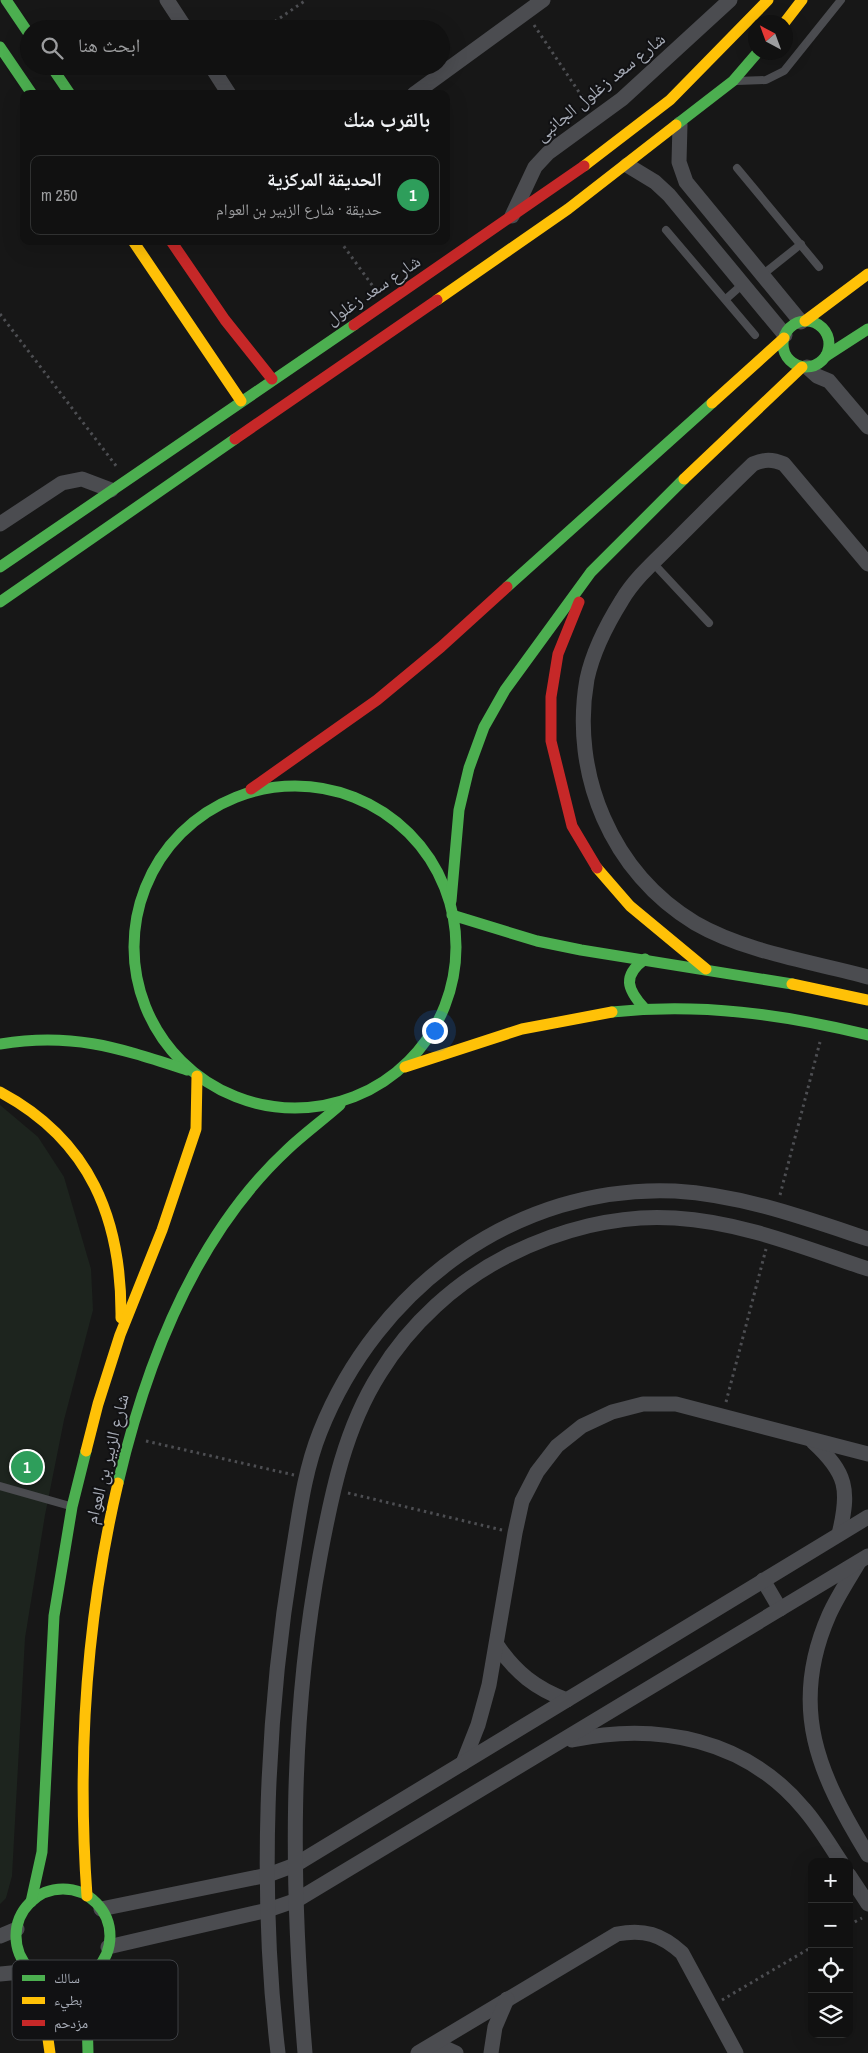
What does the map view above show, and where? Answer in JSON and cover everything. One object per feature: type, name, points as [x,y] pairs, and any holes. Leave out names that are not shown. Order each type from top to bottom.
[{"type":"street","points":[[6,0],[20,21]]},
{"type":"street","points":[[167,0],[180,20]]},
{"type":"street","points":[[450,68],[543,0]]},
{"type":"street","name":"شارع سعد زغلول الجانبى","points":[[512,217],[535,167],[548,153],[622,99],[730,0]]},
{"type":"street","name":"شارع سعد زغلول","points":[[0,567],[241,400],[386,304],[619,141],[670,100],[768,0]]},
{"type":"street","points":[[790,15],[802,0]]},
{"type":"street","points":[[0,47],[29,90]]},
{"type":"street","points":[[0,602],[568,209],[680,124],[733,80],[751,60]]},
{"type":"street","points":[[57,75],[67,90]]},
{"type":"street","points":[[217,75],[226,90]]},
{"type":"street","points":[[420,90],[440,75]]},
{"type":"street","points":[[680,124],[679,162],[686,182],[762,276],[803,322],[820,326],[826,332],[829,348],[825,357],[829,381]]},
{"type":"street","points":[[627,165],[655,182],[669,195],[785,336]]},
{"type":"street","points":[[669,195],[673,186],[681,181],[686,182]]},
{"type":"street","points":[[136,245],[206,334],[241,400]]},
{"type":"street","points":[[178,245],[225,320],[272,379]]},
{"type":"street","points":[[194,1074],[175,1056],[158,1034],[145,1008],[136,980],[134,961],[136,923],[146,886],[154,869],[171,845],[191,824],[215,808],[243,794],[377,700],[442,647],[785,336],[791,327],[803,322],[868,274]]},
{"type":"street","points":[[206,334],[225,320]]},
{"type":"street","points":[[0,1044],[43,1037],[72,1038],[99,1042],[194,1074],[235,1097],[269,1107],[295,1109],[347,1100],[370,1089],[400,1069],[425,1043],[443,1012],[453,977],[456,941],[452,910],[459,810],[469,768],[484,727],[505,690],[592,572],[662,501],[804,367],[817,364],[868,329]]},
{"type":"street","points":[[785,336],[783,345],[789,360],[829,381],[868,427]]},
{"type":"street","points":[[868,564],[792,471],[784,464],[774,460],[763,460],[753,464],[653,563],[623,598],[602,636],[588,678],[582,721],[586,765],[598,807],[614,842],[637,873],[664,901],[695,923],[730,940],[868,977]]},
{"type":"street","points":[[0,524],[62,483],[82,479],[111,490]]},
{"type":"street","points":[[592,572],[558,654],[551,697],[551,742],[572,826],[598,869],[630,906],[706,969]]},
{"type":"street","points":[[243,794],[274,787],[306,786],[337,791],[366,802],[393,819],[416,840],[434,865],[452,910],[537,941],[581,950],[821,988],[868,1000]]},
{"type":"street","points":[[644,959],[636,964],[630,972],[628,982],[630,992],[644,1008]]},
{"type":"street","points":[[400,1069],[510,1032],[567,1019],[644,1008],[715,1010],[824,1024],[868,1035]]},
{"type":"street","name":"شارع الزبير بن العوام","points":[[31,1902],[42,1852],[54,1616],[72,1507],[95,1412],[120,1335],[162,1230],[196,1129],[194,1074]]},
{"type":"street","points":[[0,1092],[50,1124],[74,1153],[94,1186],[109,1221],[118,1258],[122,1296],[120,1335]]},
{"type":"street","name":"شارع الزبير بن العوام","points":[[87,1896],[82,1841],[82,1784],[88,1669],[114,1494],[143,1387],[184,1289],[211,1243],[242,1199],[277,1159],[316,1123],[347,1100]]},
{"type":"street","points":[[278,2053],[268,1910],[268,1875],[271,1771],[286,1592],[306,1478],[318,1436],[336,1395],[357,1358],[390,1314],[428,1278],[471,1246],[518,1222],[568,1204],[620,1194],[664,1192],[725,1196],[776,1209],[868,1239]]},
{"type":"street","points":[[769,1236],[776,1209]]},
{"type":"street","points":[[304,2053],[299,1979],[294,1811],[299,1704],[312,1597],[333,1490],[345,1449],[361,1408],[380,1371],[412,1329],[447,1295],[487,1266],[530,1244],[577,1228],[635,1219],[674,1218],[722,1223],[769,1236],[868,1269]]},
{"type":"street","points":[[357,1358],[380,1371]]},
{"type":"street","points":[[463,1763],[478,1725],[489,1685],[522,1501],[536,1472],[557,1446],[582,1426],[612,1412],[644,1404],[676,1404],[868,1454]]},
{"type":"street","points":[[812,1440],[831,1458],[841,1475],[846,1494],[839,1534]]},
{"type":"street","points":[[101,1909],[268,1875],[295,1865],[868,1517]]},
{"type":"street","points":[[108,1947],[268,1910],[297,1900],[864,1558]]},
{"type":"street","points":[[864,1558],[829,1614],[818,1643],[812,1672],[810,1702],[812,1732],[819,1761],[830,1789],[868,1854]]},
{"type":"street","points":[[763,1580],[780,1609]]},
{"type":"street","points":[[497,1645],[513,1667],[534,1685],[567,1700]]},
{"type":"street","points":[[561,1742],[619,1732],[649,1732],[678,1736],[706,1743],[733,1754],[759,1769],[796,1800],[821,1831],[838,1858]]},
{"type":"street","points":[[853,1881],[868,1904]]},
{"type":"street","points":[[25,1960],[19,1952],[17,1929],[19,1919],[31,1902],[44,1893],[58,1889],[73,1890],[87,1896],[101,1909],[109,1927],[108,1947],[102,1960]]},
{"type":"street","points":[[0,1936],[17,1929]]},
{"type":"street","points":[[421,2051],[616,1934],[634,1931],[652,1933],[668,1941],[682,1953],[736,2053]]},
{"type":"street","points":[[491,2053],[495,2027],[507,1999]]},
{"type":"street","points":[[48,2040],[50,2053]]},
{"type":"street","points":[[88,2040],[88,2053]]},
{"type":"street","points":[[421,2051],[445,2048],[456,2053]]},
{"type":"lane","points":[[733,80],[766,80],[784,71],[841,0]]},
{"type":"lane","points":[[737,168],[819,267]]},
{"type":"lane","points":[[666,230],[755,335]]},
{"type":"lane","points":[[762,276],[801,244]]},
{"type":"lane","points":[[726,299],[744,284]]},
{"type":"lane","points":[[653,563],[709,623]]},
{"type":"lane","points":[[0,1486],[72,1507]]},
{"type":"path","points":[[277,20],[306,0]]},
{"type":"path","points":[[526,13],[596,118]]},
{"type":"path","points":[[343,245],[386,304]]},
{"type":"path","points":[[0,314],[126,479]]},
{"type":"path","points":[[776,1209],[824,1024]]},
{"type":"path","points":[[723,1415],[769,1236]]},
{"type":"path","points":[[128,1437],[306,1478]]},
{"type":"path","points":[[333,1490],[515,1533]]},
{"type":"path","points":[[853,1923],[868,1914]]},
{"type":"path","points":[[711,2007],[810,1948]]},
{"type":"shaded area","points":[[0,1105],[38,1137],[64,1177],[91,1269],[93,1310],[64,1420],[45,1515],[25,1638],[12,1876],[6,1898],[0,1904]]},
{"type":"traffic: fast","points":[[6,0],[20,21]]},
{"type":"traffic: fast","points":[[0,47],[29,90]]},
{"type":"traffic: fast","points":[[676,125],[733,81],[751,60]]},
{"type":"traffic: fast","points":[[57,75],[67,90]]},
{"type":"traffic: fast","points":[[806,321],[819,325],[825,331],[829,344],[825,357],[819,363],[806,367],[793,363],[787,357],[783,344],[787,331],[793,325],[806,321]]},
{"type":"traffic: fast","points":[[0,567],[354,325]]},
{"type":"traffic: fast","points":[[826,356],[868,329]]},
{"type":"traffic: fast","points":[[507,587],[712,403]]},
{"type":"traffic: fast","points":[[0,602],[235,439]]},
{"type":"traffic: fast","points":[[451,901],[459,810],[469,768],[484,727],[505,690],[591,572],[684,479]]},
{"type":"traffic: fast","points":[[295,786],[326,789],[357,798],[384,813],[409,833],[429,858],[444,885],[453,916],[456,947],[453,978],[444,1009],[429,1036],[409,1061],[384,1081],[357,1096],[326,1105],[295,1108],[264,1105],[233,1096],[206,1081],[181,1061],[161,1036],[146,1009],[137,978],[134,947],[137,916],[146,885],[161,858],[181,833],[206,813],[233,798],[264,789],[295,786]]},
{"type":"traffic: fast","points":[[452,915],[537,941],[581,950],[792,984]]},
{"type":"traffic: fast","points":[[644,1008],[631,989],[630,977],[633,971],[645,959]]},
{"type":"traffic: fast","points":[[612,1012],[677,1009],[741,1012],[805,1021],[868,1035]]},
{"type":"traffic: fast","points":[[0,1044],[50,1040],[95,1044],[187,1070]]},
{"type":"traffic: fast","points":[[118,1483],[143,1392],[179,1303],[201,1261],[226,1221],[255,1183],[288,1149],[340,1105]]},
{"type":"traffic: fast","points":[[31,1902],[42,1852],[54,1616],[72,1507],[86,1451]]},
{"type":"traffic: fast","points":[[23,1960],[17,1945],[16,1936],[20,1918],[24,1910],[37,1897],[54,1890],[72,1890],[89,1897],[102,1910],[109,1927],[110,1936]]},
{"type":"traffic: fast","points":[[103,1960],[109,1945],[110,1936]]},
{"type":"traffic: fast","points":[[88,2040],[88,2053]]},
{"type":"traffic: slow","points":[[584,166],[670,100],[768,0]]},
{"type":"traffic: slow","points":[[790,15],[802,0]]},
{"type":"traffic: slow","points":[[437,300],[568,209],[676,125]]},
{"type":"traffic: slow","points":[[136,245],[241,401]]},
{"type":"traffic: slow","points":[[805,321],[868,274]]},
{"type":"traffic: slow","points":[[712,403],[784,338]]},
{"type":"traffic: slow","points":[[684,479],[802,367]]},
{"type":"traffic: slow","points":[[597,868],[630,906],[706,969]]},
{"type":"traffic: slow","points":[[792,984],[868,1000]]},
{"type":"traffic: slow","points":[[405,1067],[522,1029],[612,1012]]},
{"type":"traffic: slow","points":[[86,1451],[98,1404],[120,1335],[162,1230],[196,1129],[197,1076]]},
{"type":"traffic: slow","points":[[0,1092],[31,1111],[57,1134],[78,1158],[95,1186],[107,1216],[115,1248],[120,1282],[121,1318]]},
{"type":"traffic: slow","points":[[87,1896],[83,1792],[87,1688],[98,1585],[118,1483]]},
{"type":"traffic: slow","points":[[48,2040],[50,2053]]},
{"type":"traffic: jam","points":[[354,325],[584,166]]},
{"type":"traffic: jam","points":[[174,245],[225,320],[272,379]]},
{"type":"traffic: jam","points":[[235,439],[437,300]]},
{"type":"traffic: jam","points":[[251,789],[377,700],[441,647],[507,587]]},
{"type":"traffic: jam","points":[[579,602],[558,654],[551,697],[551,741],[572,826],[597,868]]},
{"type":"place","name":"الحديقة المركزية","points":[[27,1467]]}]
